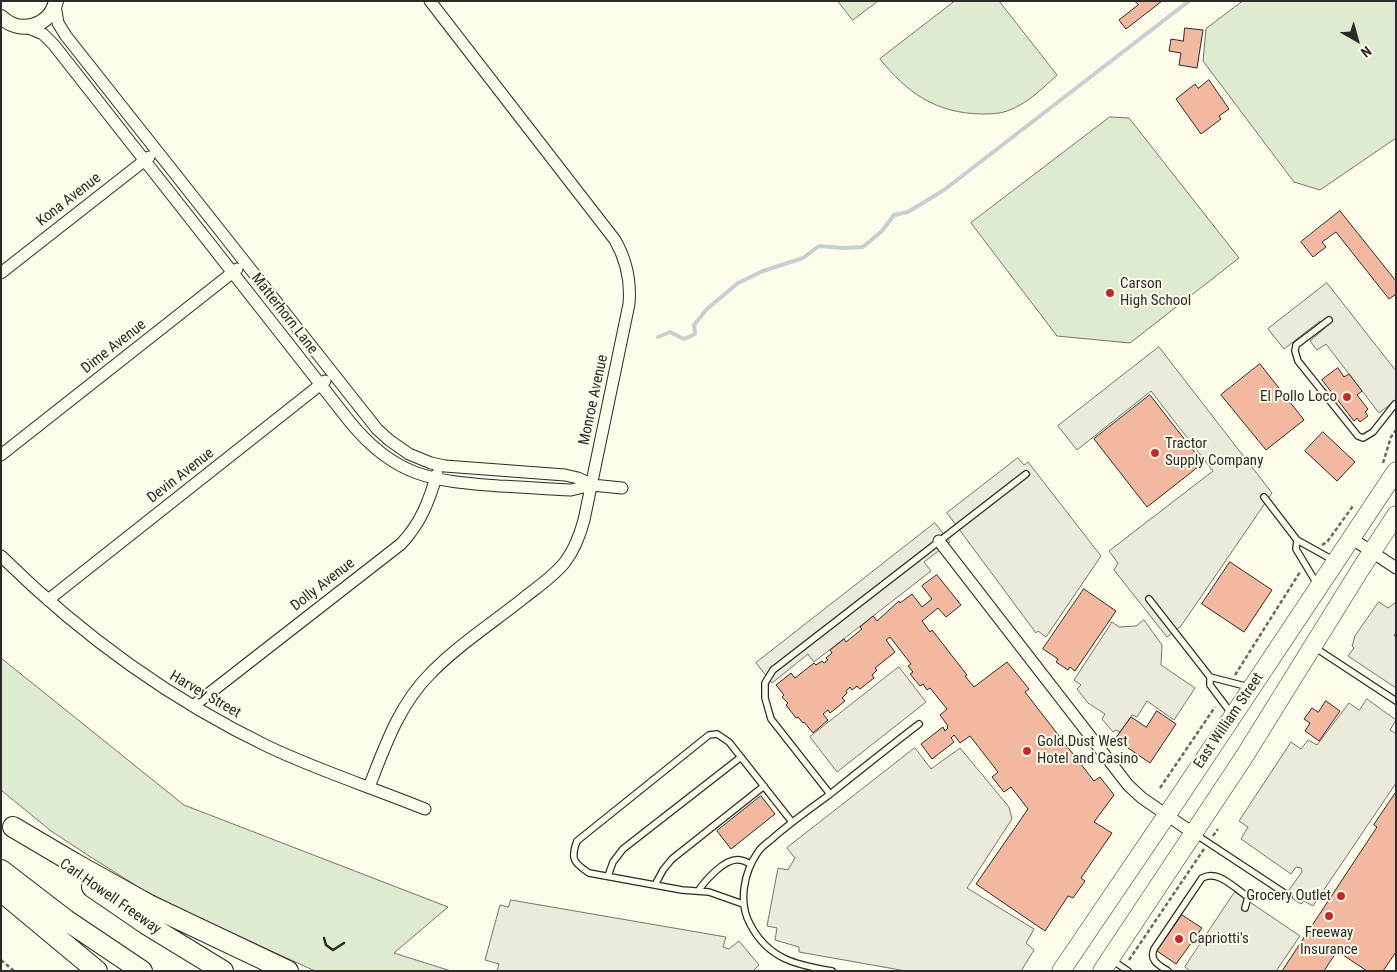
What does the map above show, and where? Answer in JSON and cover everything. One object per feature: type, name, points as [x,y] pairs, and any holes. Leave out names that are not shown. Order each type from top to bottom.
[{"type":"highway","name":"Carl Howell Freeway","points":[[7,822],[106,897],[223,971]]},
{"type":"highway","points":[[7,822],[90,873],[149,905],[288,971]]},
{"type":"highway","points":[[1,870],[66,920],[142,971]]},
{"type":"highway","points":[[1,891],[97,971]]},
{"type":"main road","name":"East William Street","points":[[1060,971],[1167,815],[1336,561],[1351,538],[1389,469]]},
{"type":"main road","name":"East William Street","points":[[1116,967],[1193,833],[1244,757],[1396,515]]},
{"type":"street","name":"Monroe Avenue","points":[[368,786],[395,723],[420,685],[440,664],[550,577],[566,561],[577,542],[592,485],[629,304],[630,281],[624,258],[609,232],[430,1]]},
{"type":"street","name":"Matterhorn Lane","points":[[55,3],[58,23],[66,36],[333,376],[366,417],[389,440],[409,454],[439,465],[565,475],[578,478],[592,485],[622,488]]},
{"type":"street","points":[[1,30],[41,22],[47,18],[55,3]]},
{"type":"street","points":[[1,16],[11,24],[22,27]]},
{"type":"street","name":"Matterhorn Lane","points":[[22,27],[38,31],[49,39],[360,435],[371,446],[402,467],[435,479],[458,483],[564,490],[578,490],[592,485]]},
{"type":"street","name":"Kona Avenue","points":[[1,273],[156,151]]},
{"type":"street","name":"Dime Avenue","points":[[1,455],[244,264]]},
{"type":"street","name":"Devin Avenue","points":[[48,600],[333,376]]},
{"type":"street","name":"Dolly Avenue","points":[[193,706],[400,544],[423,516],[439,465]]},
{"type":"street","points":[[1351,538],[1396,568]]},
{"type":"street","points":[[939,541],[1128,785],[1142,798],[1193,833]]},
{"type":"street","name":"Harvey Street","points":[[1,556],[48,600],[110,652],[193,706],[269,747],[302,762],[425,809]]},
{"type":"lane","points":[[1329,320],[1296,345],[1295,351],[1298,362],[1358,436],[1363,438],[1373,432],[1395,404]]},
{"type":"lane","points":[[830,794],[772,719],[765,698],[765,683],[773,670],[1026,474]]},
{"type":"lane","points":[[1264,497],[1297,540],[1336,561]]},
{"type":"lane","points":[[1297,540],[1296,549],[1319,586]]},
{"type":"lane","points":[[1149,599],[1210,677],[1210,685],[1233,715]]},
{"type":"lane","points":[[1312,646],[1396,700]]},
{"type":"lane","points":[[1210,677],[1252,688]]},
{"type":"lane","points":[[832,971],[808,967],[776,955],[754,933],[747,920],[743,904],[744,887],[751,864],[759,851],[792,822],[919,724]]},
{"type":"lane","points":[[743,904],[708,892],[589,873],[580,867],[574,859],[573,851],[577,841],[709,735],[717,734],[724,736],[792,822]]},
{"type":"lane","points":[[608,876],[613,862],[624,849],[741,757]]},
{"type":"lane","points":[[655,885],[663,870],[672,859],[764,786]]},
{"type":"lane","points":[[1193,833],[1290,896]]},
{"type":"lane","points":[[698,891],[706,880],[730,861],[740,860],[751,864]]},
{"type":"lane","points":[[1168,971],[1152,959],[1151,956],[1202,878],[1217,876],[1244,894],[1248,897],[1244,908]]},
{"type":"path","points":[[1389,469],[1391,437],[1396,430]]},
{"type":"path","points":[[1315,549],[1327,542],[1354,504]]},
{"type":"path","points":[[1231,682],[1305,564]]},
{"type":"path","points":[[1160,788],[1220,699]]},
{"type":"path","points":[[1116,967],[1218,829]]},
{"type":"path","points":[[1,960],[14,971]]},
{"type":"green space","points":[[838,1],[878,1],[853,20]]},
{"type":"green space","points":[[955,1],[999,1],[1057,75],[1028,100],[1014,108],[997,113],[965,113],[950,110],[924,99],[912,91],[880,59]]},
{"type":"green space","points":[[1243,1],[1396,1],[1396,138],[1320,190],[1294,182],[1203,61],[1206,29]]},
{"type":"green space","points":[[1110,117],[1129,118],[1239,258],[1130,343],[1057,336],[971,223]]},
{"type":"green space","points":[[1,658],[184,805],[448,907],[394,953],[451,971],[315,971],[184,911],[140,888],[51,831],[1,790]]},
{"type":"shaded area","points":[[1327,283],[1396,371],[1396,400],[1379,413],[1326,344],[1317,350],[1310,341],[1325,328],[1320,321],[1284,349],[1268,329]]},
{"type":"shaded area","points":[[1159,347],[1272,493],[1181,626],[1167,637],[1114,570],[1118,563],[1109,551],[1213,471],[1151,391],[1077,450],[1058,426]]},
{"type":"shaded area","points":[[1018,458],[1024,465],[1028,462],[1101,556],[1046,637],[1038,631],[1036,633],[947,513]]},
{"type":"shaded area","points":[[935,523],[950,542],[924,562],[931,571],[814,662],[808,654],[772,683],[756,663]]},
{"type":"shaded area","points":[[1379,602],[1388,608],[1396,602],[1396,633],[1394,635],[1396,638],[1396,688],[1348,656],[1354,648],[1352,646],[1355,636]]},
{"type":"shaded area","points":[[1144,620],[1162,645],[1161,665],[1195,688],[1174,720],[1147,701],[1137,717],[1132,715],[1120,732],[1116,730],[1113,732],[1102,719],[1105,714],[1088,703],[1077,689],[1081,685],[1074,680],[1112,622],[1119,627],[1136,626]]},
{"type":"shaded area","points":[[899,667],[926,702],[837,772],[810,737]]},
{"type":"shaded area","points":[[1367,699],[1396,720],[1390,730],[1396,734],[1396,783],[1313,906],[1304,901],[1301,904],[1286,894],[1302,872],[1301,868],[1296,867],[1291,874],[1241,839],[1248,827],[1239,821],[1291,742],[1301,749],[1308,740],[1317,745],[1349,703],[1359,710]]},
{"type":"shaded area","points":[[915,748],[931,769],[960,748],[1009,807],[1012,819],[967,888],[1034,929],[1026,943],[1034,950],[1021,971],[906,971],[799,952],[799,947],[775,940],[777,928],[767,926],[778,868],[788,870],[795,858],[787,848]]},
{"type":"shaded area","points":[[1235,892],[1300,936],[1276,971],[1190,971],[1185,967]]},
{"type":"shaded area","points":[[511,900],[726,937],[723,947],[729,949],[739,941],[759,965],[753,971],[497,971],[499,964],[485,960],[500,905],[508,907]]},
{"type":"building","points":[[1135,1],[1162,1],[1126,29],[1119,20],[1138,5]]},
{"type":"building","points":[[1185,28],[1203,30],[1197,68],[1179,65],[1181,53],[1169,51],[1171,39],[1183,41]]},
{"type":"building","points":[[1209,80],[1229,109],[1219,116],[1221,119],[1201,134],[1176,99],[1195,84],[1198,88]]},
{"type":"building","points":[[1340,211],[1396,281],[1396,294],[1389,299],[1336,232],[1322,242],[1326,247],[1313,257],[1301,242]]},
{"type":"building","points":[[1260,364],[1304,420],[1266,450],[1221,395]]},
{"type":"building","points":[[1338,368],[1344,377],[1349,374],[1362,391],[1357,395],[1368,409],[1365,412],[1368,416],[1360,422],[1357,418],[1354,421],[1322,380]]},
{"type":"building","points":[[1150,395],[1203,463],[1147,507],[1094,439]]},
{"type":"building","points":[[1323,432],[1355,462],[1337,481],[1305,451]]},
{"type":"building","points":[[1230,562],[1272,590],[1244,632],[1202,604]]},
{"type":"building","name":"Gold Dust West Hotel and Casino","points":[[937,575],[961,605],[946,617],[938,608],[922,621],[930,632],[932,630],[967,675],[965,676],[974,687],[1007,662],[1029,689],[1025,692],[1094,781],[1100,777],[1114,795],[1094,822],[1112,833],[1081,878],[1085,881],[1073,898],[1068,896],[1045,931],[976,884],[1028,809],[1011,787],[1004,792],[992,777],[998,772],[970,736],[960,743],[954,735],[951,738],[954,742],[932,759],[921,744],[943,727],[945,731],[948,728],[940,715],[947,709],[930,688],[927,690],[923,684],[920,686],[910,674],[913,672],[908,666],[911,664],[890,637],[886,640],[895,652],[875,668],[877,670],[872,675],[874,678],[860,689],[857,686],[852,690],[850,687],[842,698],[845,701],[830,713],[828,710],[823,714],[828,720],[813,733],[804,722],[798,717],[796,718],[786,705],[788,703],[782,697],[784,695],[776,685],[791,673],[795,678],[814,663],[816,665],[822,661],[824,663],[828,660],[826,658],[832,653],[830,650],[844,639],[846,642],[862,629],[860,627],[873,616],[877,621],[899,601],[900,603],[912,594],[922,607],[932,599],[922,586]]},
{"type":"building","points":[[1084,589],[1116,611],[1075,671],[1070,667],[1068,670],[1056,662],[1058,659],[1043,649]]},
{"type":"building","points":[[1326,701],[1340,711],[1319,741],[1305,731],[1310,723],[1304,719],[1312,708],[1318,712]]},
{"type":"building","points":[[1157,711],[1176,724],[1150,763],[1115,739],[1131,717],[1146,727]]},
{"type":"building","points":[[1396,792],[1396,952],[1383,971],[1367,971],[1337,951],[1324,971],[1282,971],[1377,827],[1374,825]]},
{"type":"building","points":[[761,796],[775,814],[731,849],[717,831]]},
{"type":"building","name":"Capriotti's","points":[[1182,915],[1202,928],[1176,964],[1157,951]]},
{"type":"waterway","points":[[658,337],[670,332],[684,339],[695,334],[694,325],[707,309],[738,283],[763,271],[803,258],[819,246],[863,247],[882,231],[894,215],[908,212],[944,190],[1189,1]]},
{"type":"wall","points":[[324,938],[326,945],[333,950],[344,943]]},
{"type":"place","name":"Carson High School","points":[[1110,293]]},
{"type":"place","name":"El Pollo Loco","points":[[1347,397]]},
{"type":"place","name":"Tractor Supply Company","points":[[1155,453]]},
{"type":"place","name":"Gold Dust West Hotel and Casino","points":[[1027,751]]},
{"type":"place","name":"Grocery Outlet","points":[[1341,896]]},
{"type":"place","name":"Freeway Insurance","points":[[1329,916]]},
{"type":"place","name":"Capriotti's","points":[[1179,939]]}]
